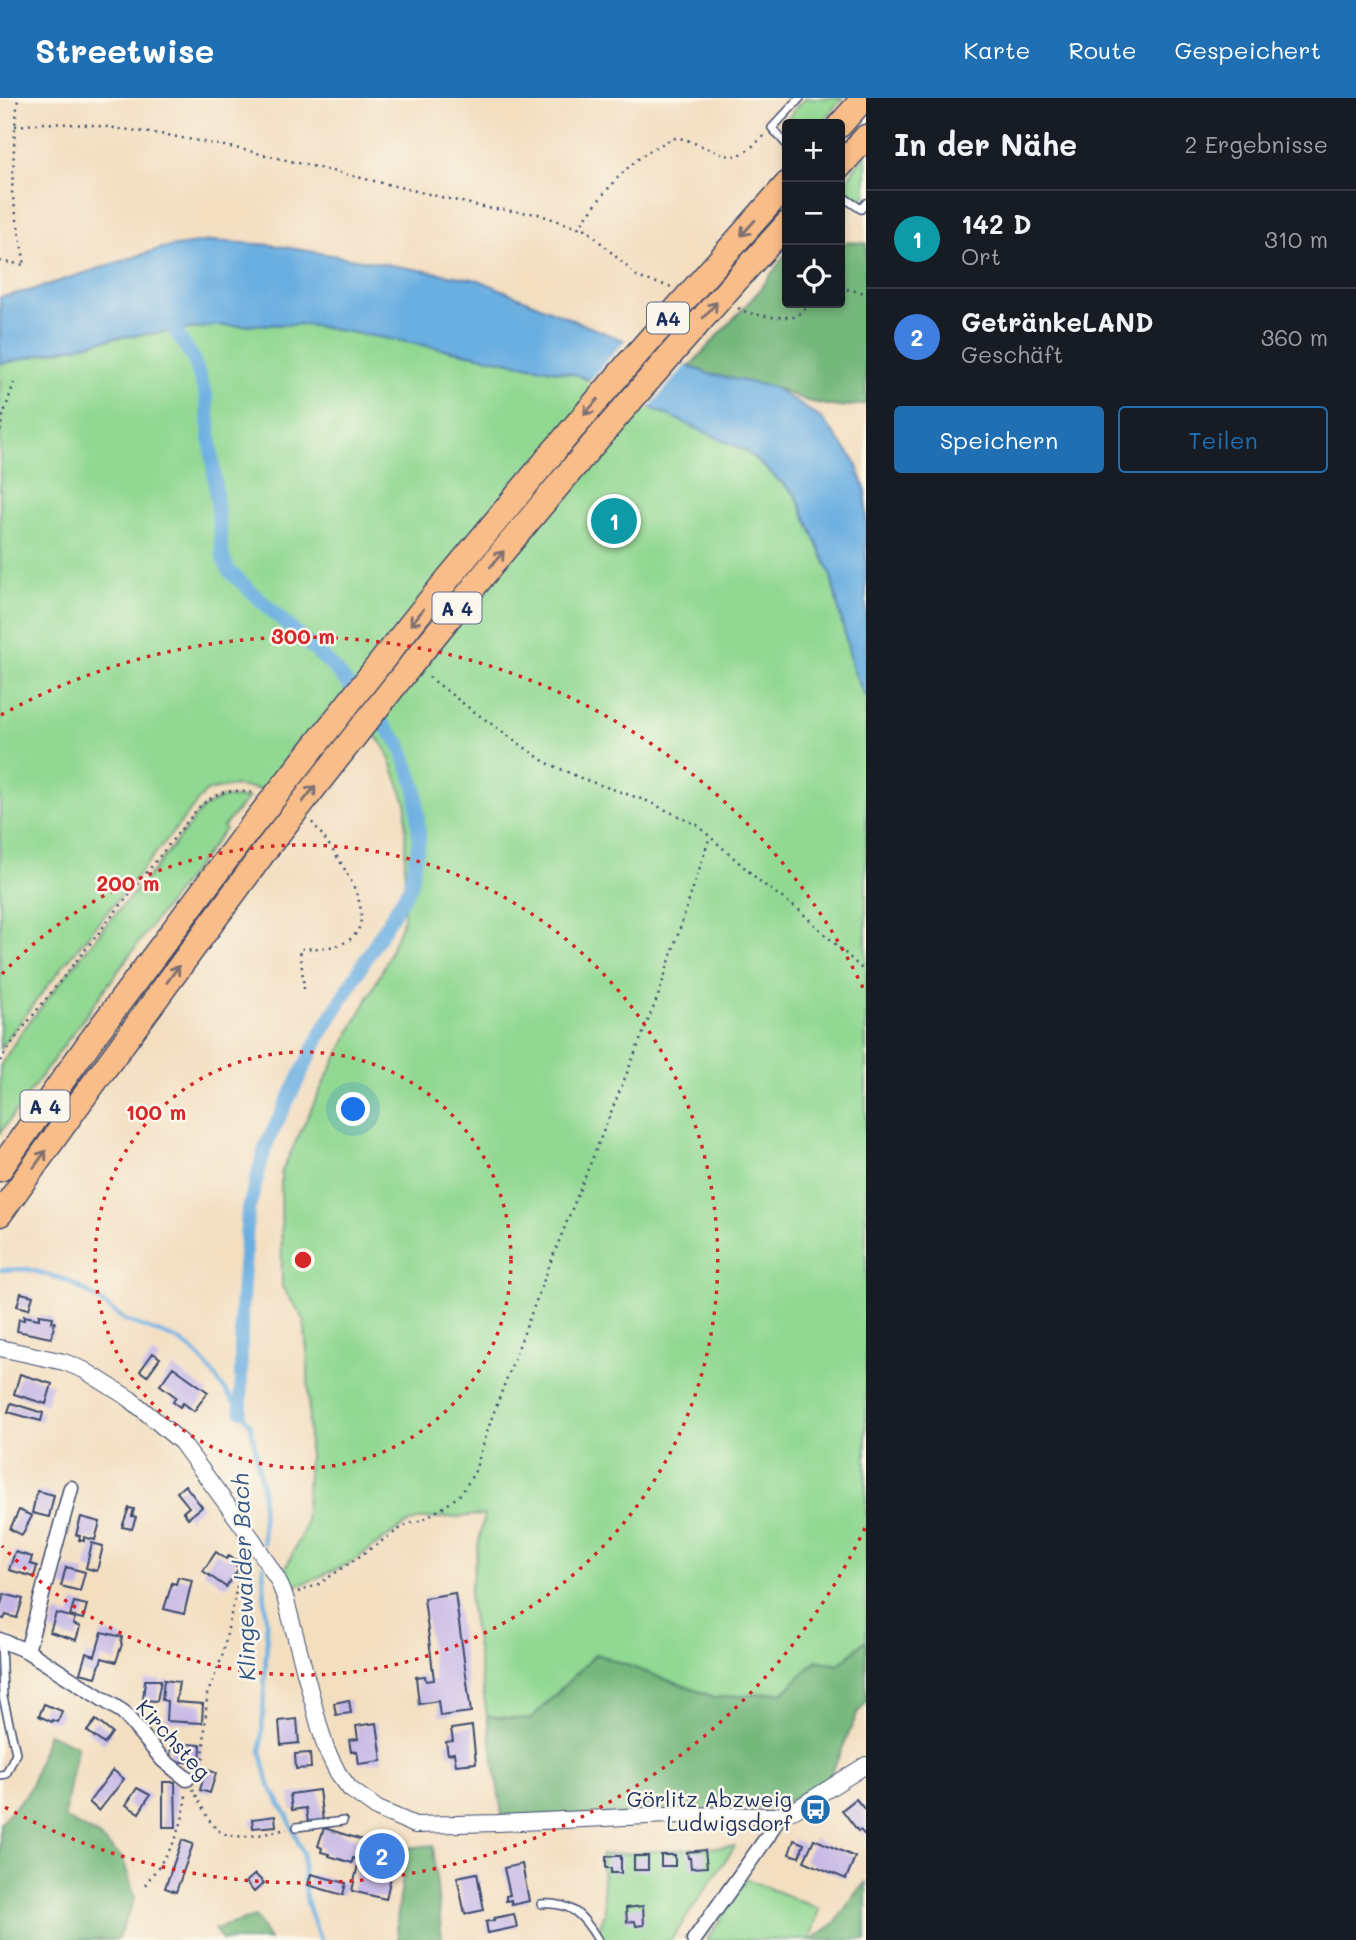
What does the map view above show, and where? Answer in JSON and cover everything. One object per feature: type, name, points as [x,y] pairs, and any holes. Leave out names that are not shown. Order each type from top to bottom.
[{"type":"highway","points":[[845,119],[864,98]]},
{"type":"highway","points":[[845,160],[866,137]]},
{"type":"highway","name":"A4","points":[[628,364],[782,190]]},
{"type":"highway","name":"A4","points":[[654,373],[782,230]]},
{"type":"highway","name":"A 4","points":[[0,1169],[89,1043],[243,837],[418,615],[628,364]]},
{"type":"highway","name":"A 4","points":[[0,1214],[267,848],[363,724],[654,373]]},
{"type":"street","points":[[0,1348],[64,1362],[84,1370],[130,1399],[181,1442],[251,1536],[272,1569],[285,1597],[326,1749],[349,1789],[378,1810],[415,1825],[668,1815],[776,1816],[795,1810],[866,1765]]},
{"type":"street","points":[[27,1651],[71,1488]]},
{"type":"street","name":"Kirchsteg","points":[[1,1640],[27,1651],[123,1713],[163,1760],[187,1779]]},
{"type":"street","points":[[694,1940],[768,1836],[776,1816]]},
{"type":"lane","points":[[782,139],[772,128],[800,98]]},
{"type":"lane","points":[[845,198],[862,209],[866,203]]},
{"type":"lane","points":[[0,1775],[6,1774],[16,1753],[3,1697],[1,1640]]},
{"type":"lane","points":[[297,1827],[343,1821]]},
{"type":"lane","points":[[541,1904],[557,1903],[577,1912],[598,1940]]},
{"type":"path","points":[[0,261],[24,265],[12,192],[18,98]]},
{"type":"path","points":[[15,125],[92,125],[167,135],[240,149],[487,208],[538,214],[578,229],[605,192],[634,162],[654,148],[675,138],[690,141],[726,157],[736,156],[748,151],[772,128]]},
{"type":"path","points":[[845,289],[866,293]]},
{"type":"path","points":[[0,431],[14,383]]},
{"type":"path","points":[[429,677],[545,762],[583,779],[647,801],[697,825],[763,884],[799,910],[866,971]]},
{"type":"path","points":[[285,1597],[319,1584],[398,1530],[447,1505],[462,1493],[475,1471],[491,1420],[544,1282],[658,996],[710,836]]},
{"type":"path","points":[[145,1885],[179,1834],[184,1818],[187,1779],[203,1761],[207,1695],[222,1657],[251,1536]]},
{"type":"path","name":"Kirchsteg","points":[[187,1779],[216,1829],[228,1836],[259,1835],[286,1829]]},
{"type":"green space","points":[[805,98],[843,98],[824,119],[789,119]]},
{"type":"green space","points":[[866,154],[866,194],[856,199],[848,188],[848,182],[853,170]]},
{"type":"green space","points":[[845,242],[866,243],[866,404],[837,407],[807,401],[773,387],[709,374],[690,366],[760,290],[782,259],[782,308],[845,308]]},
{"type":"green space","points":[[303,324],[578,375],[606,388],[275,791],[234,786],[206,791],[75,951],[0,1049],[0,364],[114,338],[214,326]]},
{"type":"green space","points":[[633,399],[745,450],[796,496],[830,572],[853,669],[866,699],[866,1640],[838,1665],[817,1660],[784,1692],[717,1698],[596,1654],[530,1720],[487,1716],[469,1595],[484,1515],[420,1519],[408,1523],[350,1563],[305,1583],[293,1586],[283,1574],[305,1527],[309,1455],[308,1362],[304,1319],[282,1287],[281,1173],[326,1078],[383,969],[404,918],[406,803],[386,749],[365,723]]},
{"type":"green space","points":[[221,798],[248,798],[223,827],[225,829],[0,1133],[0,1066],[20,1034],[202,809]]},
{"type":"green space","points":[[866,1640],[866,1703],[858,1712],[829,1779],[776,1808],[503,1822],[487,1716],[530,1720],[596,1654],[717,1698],[784,1692],[817,1660],[838,1665]]},
{"type":"green space","points":[[48,1733],[77,1746],[64,1818],[97,1835],[123,1859],[135,1898],[117,1940],[0,1940],[0,1823],[29,1791]]},
{"type":"green space","points":[[433,1845],[442,1940],[398,1940],[397,1919],[407,1848]]},
{"type":"green space","points":[[735,1846],[671,1940],[595,1940],[605,1912],[601,1855]]},
{"type":"green space","points":[[747,1879],[819,1909],[810,1940],[707,1940]]},
{"type":"green space","points":[[866,1882],[866,1940],[811,1940],[835,1923]]},
{"type":"green space","points":[[255,1917],[269,1940],[222,1940],[214,1929]]},
{"type":"water","points":[[211,241],[273,245],[479,280],[709,374],[773,387],[822,419],[855,461],[866,491],[866,699],[853,669],[830,572],[796,495],[745,450],[578,375],[303,324],[214,326],[114,338],[0,364],[0,297],[32,290],[162,248]]},
{"type":"pier","points":[[627,338],[689,362],[647,410],[587,383]]},
{"type":"building","points":[[21,1293],[33,1296],[29,1309],[17,1306]]},
{"type":"building","points":[[39,1315],[53,1317],[52,1322],[55,1322],[51,1338],[17,1331],[19,1319],[24,1320],[24,1316],[39,1319]]},
{"type":"building","points":[[153,1353],[160,1358],[147,1376],[140,1371]]},
{"type":"building","points":[[173,1367],[208,1392],[194,1411],[183,1403],[180,1407],[173,1402],[176,1397],[160,1385]]},
{"type":"building","points":[[20,1374],[52,1384],[46,1404],[14,1394]]},
{"type":"building","points":[[11,1403],[43,1413],[41,1421],[8,1412]]},
{"type":"building","points":[[185,1485],[202,1507],[188,1518],[183,1512],[189,1507],[177,1492]]},
{"type":"building","points":[[37,1491],[54,1495],[49,1517],[32,1513]]},
{"type":"building","points":[[129,1508],[134,1509],[132,1516],[136,1517],[132,1529],[122,1527]]},
{"type":"building","points":[[19,1510],[32,1516],[22,1535],[10,1529]]},
{"type":"building","points":[[81,1517],[100,1522],[95,1540],[84,1537],[84,1541],[79,1540],[80,1536],[76,1535]]},
{"type":"building","points":[[92,1543],[103,1546],[97,1571],[86,1568]]},
{"type":"building","points":[[15,1552],[32,1557],[30,1564],[37,1566],[34,1577],[9,1570]]},
{"type":"building","points":[[216,1552],[226,1559],[229,1556],[236,1560],[233,1564],[239,1568],[226,1587],[203,1571]]},
{"type":"building","points":[[66,1567],[85,1572],[80,1591],[61,1586]]},
{"type":"building","points":[[178,1577],[192,1580],[184,1614],[164,1609],[172,1583],[176,1584]]},
{"type":"building","points":[[455,1593],[471,1712],[440,1716],[438,1701],[419,1704],[416,1677],[425,1676],[426,1681],[434,1680],[424,1598]]},
{"type":"building","points":[[4,1594],[23,1599],[17,1618],[6,1615],[4,1619],[0,1618]]},
{"type":"building","points":[[74,1602],[87,1605],[83,1619],[70,1616]]},
{"type":"building","points":[[56,1613],[75,1618],[73,1624],[80,1627],[76,1640],[50,1632]]},
{"type":"building","points":[[102,1632],[122,1637],[116,1662],[102,1658],[96,1677],[80,1673],[86,1653],[95,1656]]},
{"type":"building","points":[[145,1680],[161,1680],[157,1701],[143,1700]]},
{"type":"building","points":[[164,1680],[179,1682],[176,1702],[203,1704],[202,1723],[166,1721],[167,1701],[162,1700]]},
{"type":"building","points":[[349,1700],[351,1713],[336,1715],[334,1703]]},
{"type":"building","points":[[44,1704],[62,1711],[58,1722],[39,1716]]},
{"type":"building","points":[[297,1719],[299,1743],[281,1745],[279,1721]]},
{"type":"building","points":[[96,1720],[112,1733],[104,1744],[87,1731]]},
{"type":"building","points":[[377,1723],[382,1761],[359,1764],[357,1751],[351,1752],[349,1740],[358,1739],[356,1726]]},
{"type":"building","points":[[472,1726],[476,1763],[456,1765],[454,1753],[448,1754],[446,1742],[453,1741],[451,1729]]},
{"type":"building","points":[[171,1743],[201,1745],[200,1763],[170,1761]]},
{"type":"building","points":[[310,1753],[311,1768],[296,1769],[295,1754]]},
{"type":"building","points":[[206,1769],[216,1773],[210,1793],[200,1790]]},
{"type":"building","points":[[113,1770],[124,1779],[99,1811],[89,1802]]},
{"type":"building","points":[[163,1782],[175,1782],[176,1827],[163,1827]]},
{"type":"building","points":[[137,1788],[150,1795],[139,1813],[126,1805]]},
{"type":"building","points":[[319,1790],[323,1821],[308,1823],[306,1808],[292,1810],[290,1794]]},
{"type":"building","points":[[856,1799],[866,1811],[866,1836],[858,1831],[842,1810]]},
{"type":"building","points":[[275,1816],[276,1826],[253,1828],[252,1819]]},
{"type":"building","points":[[324,1828],[369,1842],[368,1848],[396,1854],[386,1899],[352,1891],[359,1860],[353,1858],[352,1863],[321,1852],[322,1848],[318,1846]]},
{"type":"building","points":[[814,1839],[855,1857],[846,1879],[804,1861]]},
{"type":"building","points":[[182,1840],[193,1844],[176,1892],[165,1888]]},
{"type":"building","points":[[794,1840],[804,1844],[799,1857],[789,1854]]},
{"type":"building","points":[[705,1850],[707,1867],[691,1868],[687,1852]]},
{"type":"building","points":[[661,1855],[675,1855],[675,1866],[661,1866]]},
{"type":"building","points":[[606,1856],[621,1856],[621,1873],[611,1873],[611,1868],[606,1868]]},
{"type":"building","points":[[634,1856],[648,1856],[648,1870],[634,1870]]},
{"type":"building","points":[[522,1864],[529,1901],[512,1905],[511,1900],[506,1901],[506,1896],[510,1895],[504,1868]]},
{"type":"building","points":[[477,1873],[484,1910],[465,1914],[457,1877]]},
{"type":"building","points":[[255,1874],[264,1883],[254,1892],[246,1882]]},
{"type":"building","points":[[311,1874],[346,1883],[343,1895],[308,1885]]},
{"type":"building","points":[[643,1906],[644,1925],[636,1926],[635,1921],[627,1922],[626,1908]]},
{"type":"building","points":[[514,1914],[517,1927],[488,1933],[486,1922]]},
{"type":"waterway","points":[[165,316],[193,358],[206,395],[223,558],[229,571],[333,667],[400,744],[416,789],[419,839],[410,886],[320,1035],[266,1145],[248,1211],[241,1313],[241,1410]]},
{"type":"waterway","name":"Klingewalder Bach","points":[[1,1270],[27,1269],[66,1280],[125,1320],[176,1339],[205,1363],[251,1425],[262,1486],[263,1543]]},
{"type":"waterway","name":"Klingewalder Bach","points":[[263,1566],[267,1637],[261,1751],[269,1785],[288,1817],[303,1854],[304,1887],[320,1940]]},
{"type":"place","name":"142 D","points":[[614,521]]},
{"type":"place","name":"Görlitz Abzweig Ludwigsdorf","points":[[815,1810]]},
{"type":"place","name":"GetränkeLAND","points":[[382,1856]]}]
